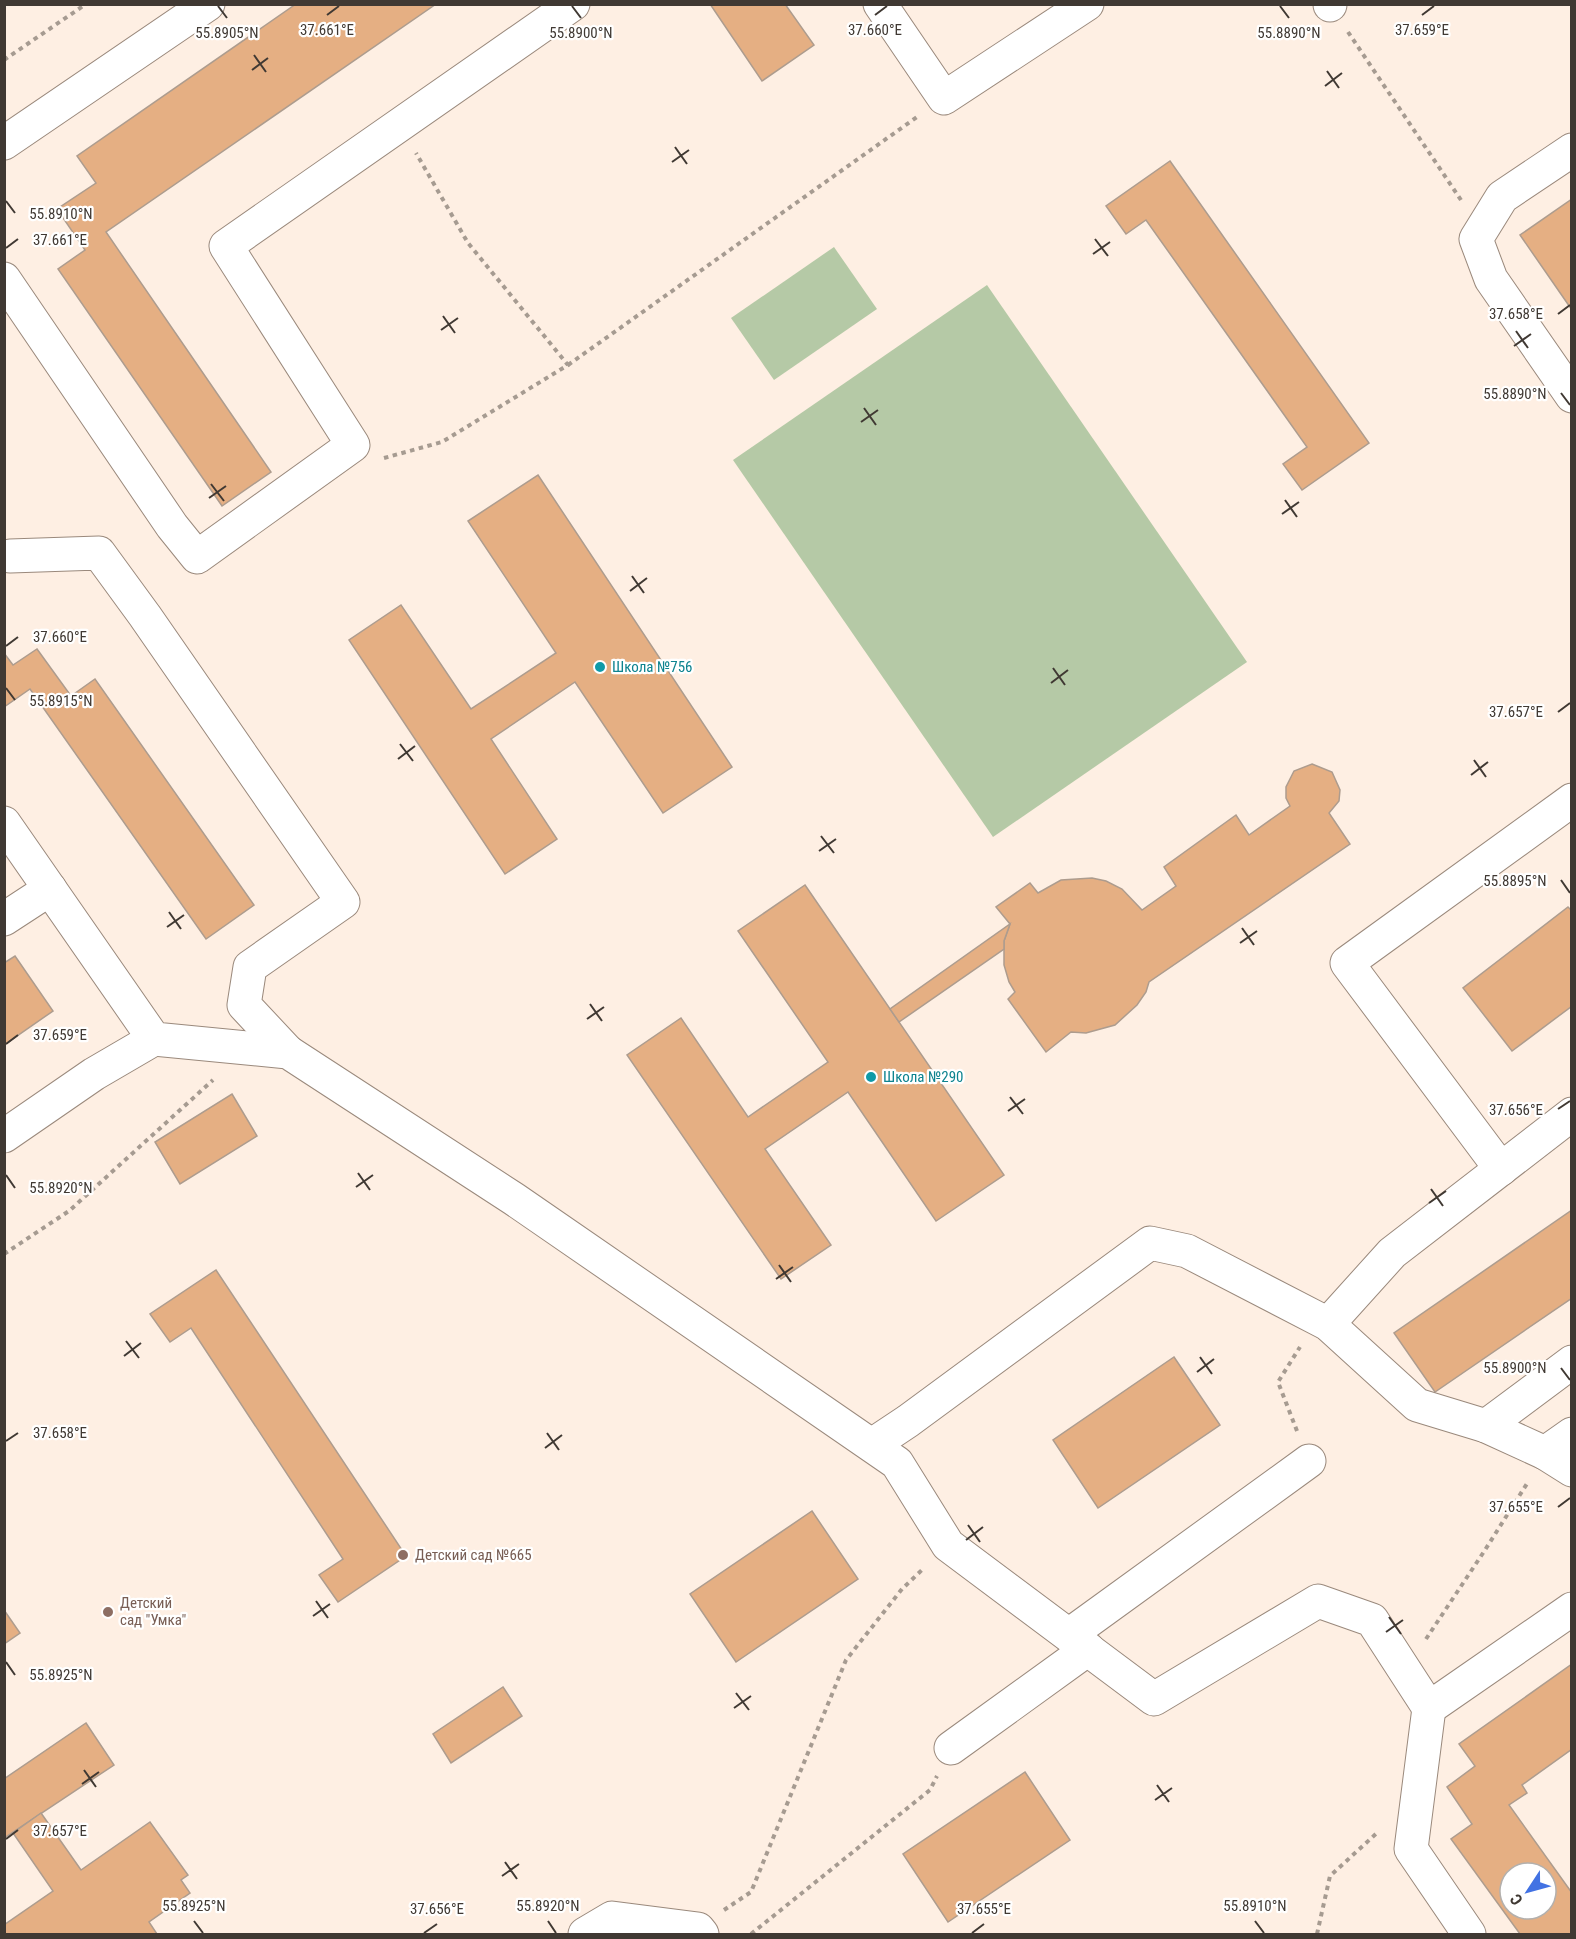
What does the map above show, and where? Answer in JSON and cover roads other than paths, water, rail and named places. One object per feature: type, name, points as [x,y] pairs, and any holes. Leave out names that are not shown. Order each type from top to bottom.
[{"type":"lane","points":[[4,143],[208,4]]},
{"type":"lane","points":[[4,279],[172,526],[197,557],[353,445],[226,246],[573,4]]},
{"type":"lane","points":[[880,4],[944,98],[1087,4]]},
{"type":"lane","points":[[1572,150],[1502,197],[1476,239],[1491,279],[1572,396]]},
{"type":"lane","points":[[6,555],[99,553],[146,616],[343,902],[250,967],[244,1005],[288,1052],[514,1199],[897,1463],[948,1545],[1154,1699],[1318,1601],[1372,1620],[1429,1708],[1411,1849],[1469,1935]]},
{"type":"lane","points":[[1500,1169],[1347,963],[1572,800]]},
{"type":"lane","points":[[4,823],[154,1039]]},
{"type":"lane","points":[[4,919],[50,889]]},
{"type":"lane","points":[[4,1136],[94,1074],[154,1039],[288,1052]]},
{"type":"lane","points":[[1323,1321],[1392,1253],[1572,1114]]},
{"type":"lane","points":[[872,1445],[1150,1243],[1187,1251],[1323,1321],[1417,1405],[1486,1426],[1558,1461],[1572,1434]]},
{"type":"lane","points":[[1486,1426],[1572,1362]]},
{"type":"lane","points":[[951,1748],[1079,1642],[1309,1461]]},
{"type":"lane","points":[[1429,1708],[1572,1609]]},
{"type":"lane","points":[[585,1935],[612,1918],[700,1932]]},
{"type":"place","name":"Школа №756","points":[[600,667]]},
{"type":"place","name":"Школа №290","points":[[871,1077]]},
{"type":"place","name":"Детский сад №665","points":[[403,1555]]},
{"type":"place","name":"Детский сад \"Умка\"","points":[[108,1612]]}]
